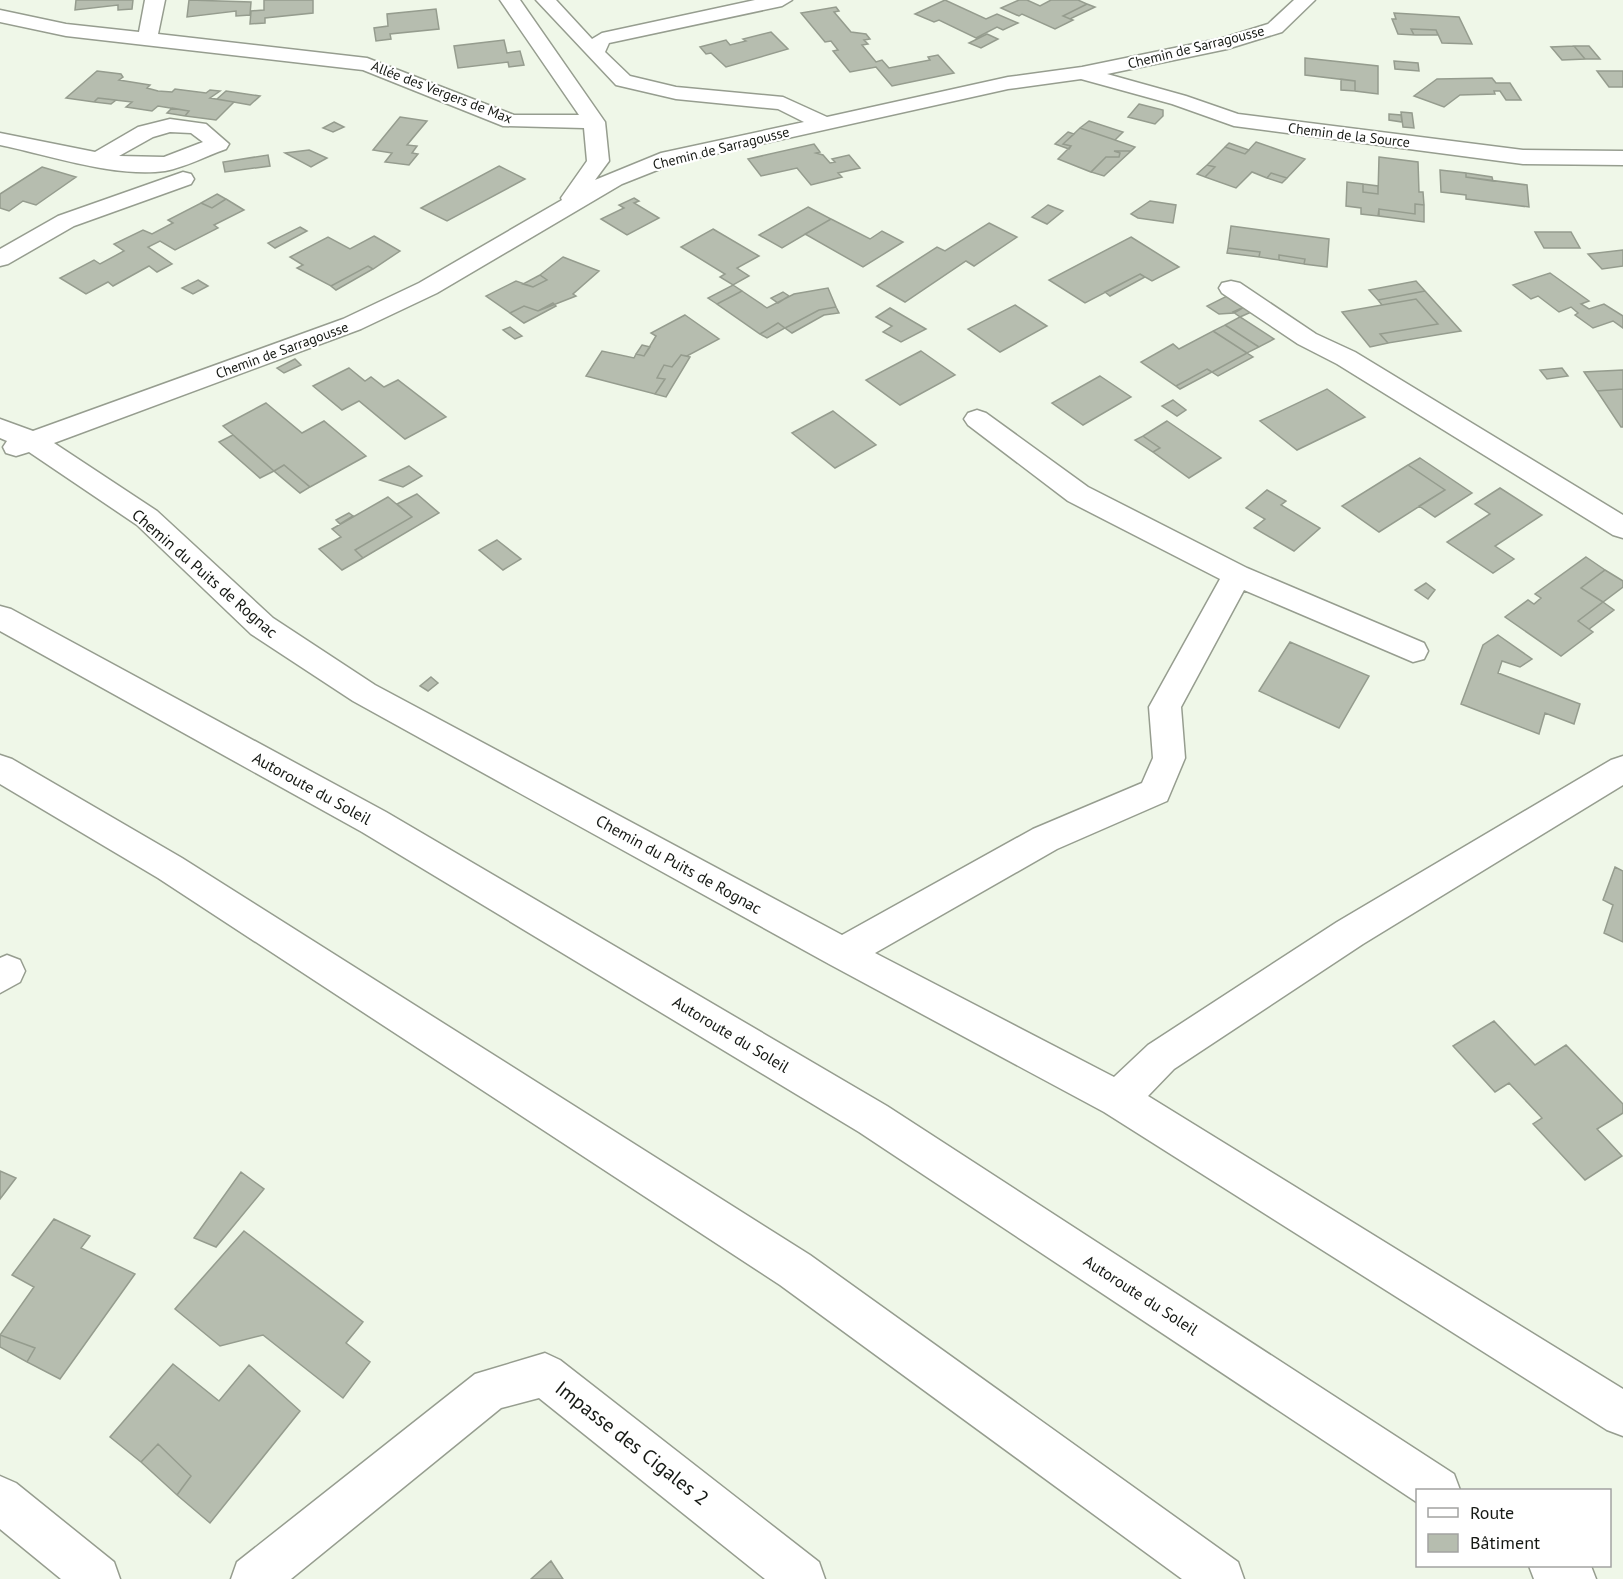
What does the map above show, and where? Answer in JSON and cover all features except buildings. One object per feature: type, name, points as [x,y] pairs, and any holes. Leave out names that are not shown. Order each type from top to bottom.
[{"type":"main road","points":[[147,39],[155,0]]},
{"type":"main road","points":[[510,0],[594,122],[598,161],[566,207]]},
{"type":"main road","points":[[546,0],[623,81],[676,93],[783,103],[825,124]]},
{"type":"main road","points":[[594,53],[603,39],[782,0]]},
{"type":"main road","name":"Chemin de Sarragousse","points":[[0,452],[352,324],[428,288],[614,179],[669,158],[1008,83],[1082,73],[1227,43],[1275,28],[1305,0]]},
{"type":"main road","name":"Allée des Vergers de Max","points":[[0,16],[66,30],[367,64],[511,121],[594,122]]},
{"type":"main road","name":"Chemin de la Source","points":[[1082,73],[1179,100],[1234,120],[1523,157],[1623,158]]},
{"type":"main road","points":[[0,139],[101,158]]},
{"type":"main road","points":[[0,259],[66,221],[183,179]]},
{"type":"main road","points":[[1231,288],[1307,339],[1356,364],[1623,528]]},
{"type":"main road","points":[[977,419],[1078,494],[1236,576],[1413,651]]},
{"type":"main road","name":"Chemin du Puits de Rognac","points":[[0,428],[32,441],[147,518],[262,626],[364,693],[843,953],[1118,1099],[1623,1414]]},
{"type":"main road","points":[[843,953],[1045,839],[1155,792],[1169,758],[1165,707],[1236,576]]},
{"type":"main road","name":"Autoroute du Soleil","points":[[0,617],[374,822],[873,1119],[1435,1489]]},
{"type":"main road","points":[[0,768],[170,868],[795,1270],[1221,1579]]},
{"type":"main road","points":[[1118,1099],[1161,1057],[1350,933],[1623,769]]},
{"type":"main road","name":"Impasse des Cigales 2","points":[[254,1579],[490,1389],[545,1375],[802,1579]]},
{"type":"main road","points":[[0,1500],[97,1579]]},
{"type":"main road","points":[[1554,1567],[1573,1579]]}]
